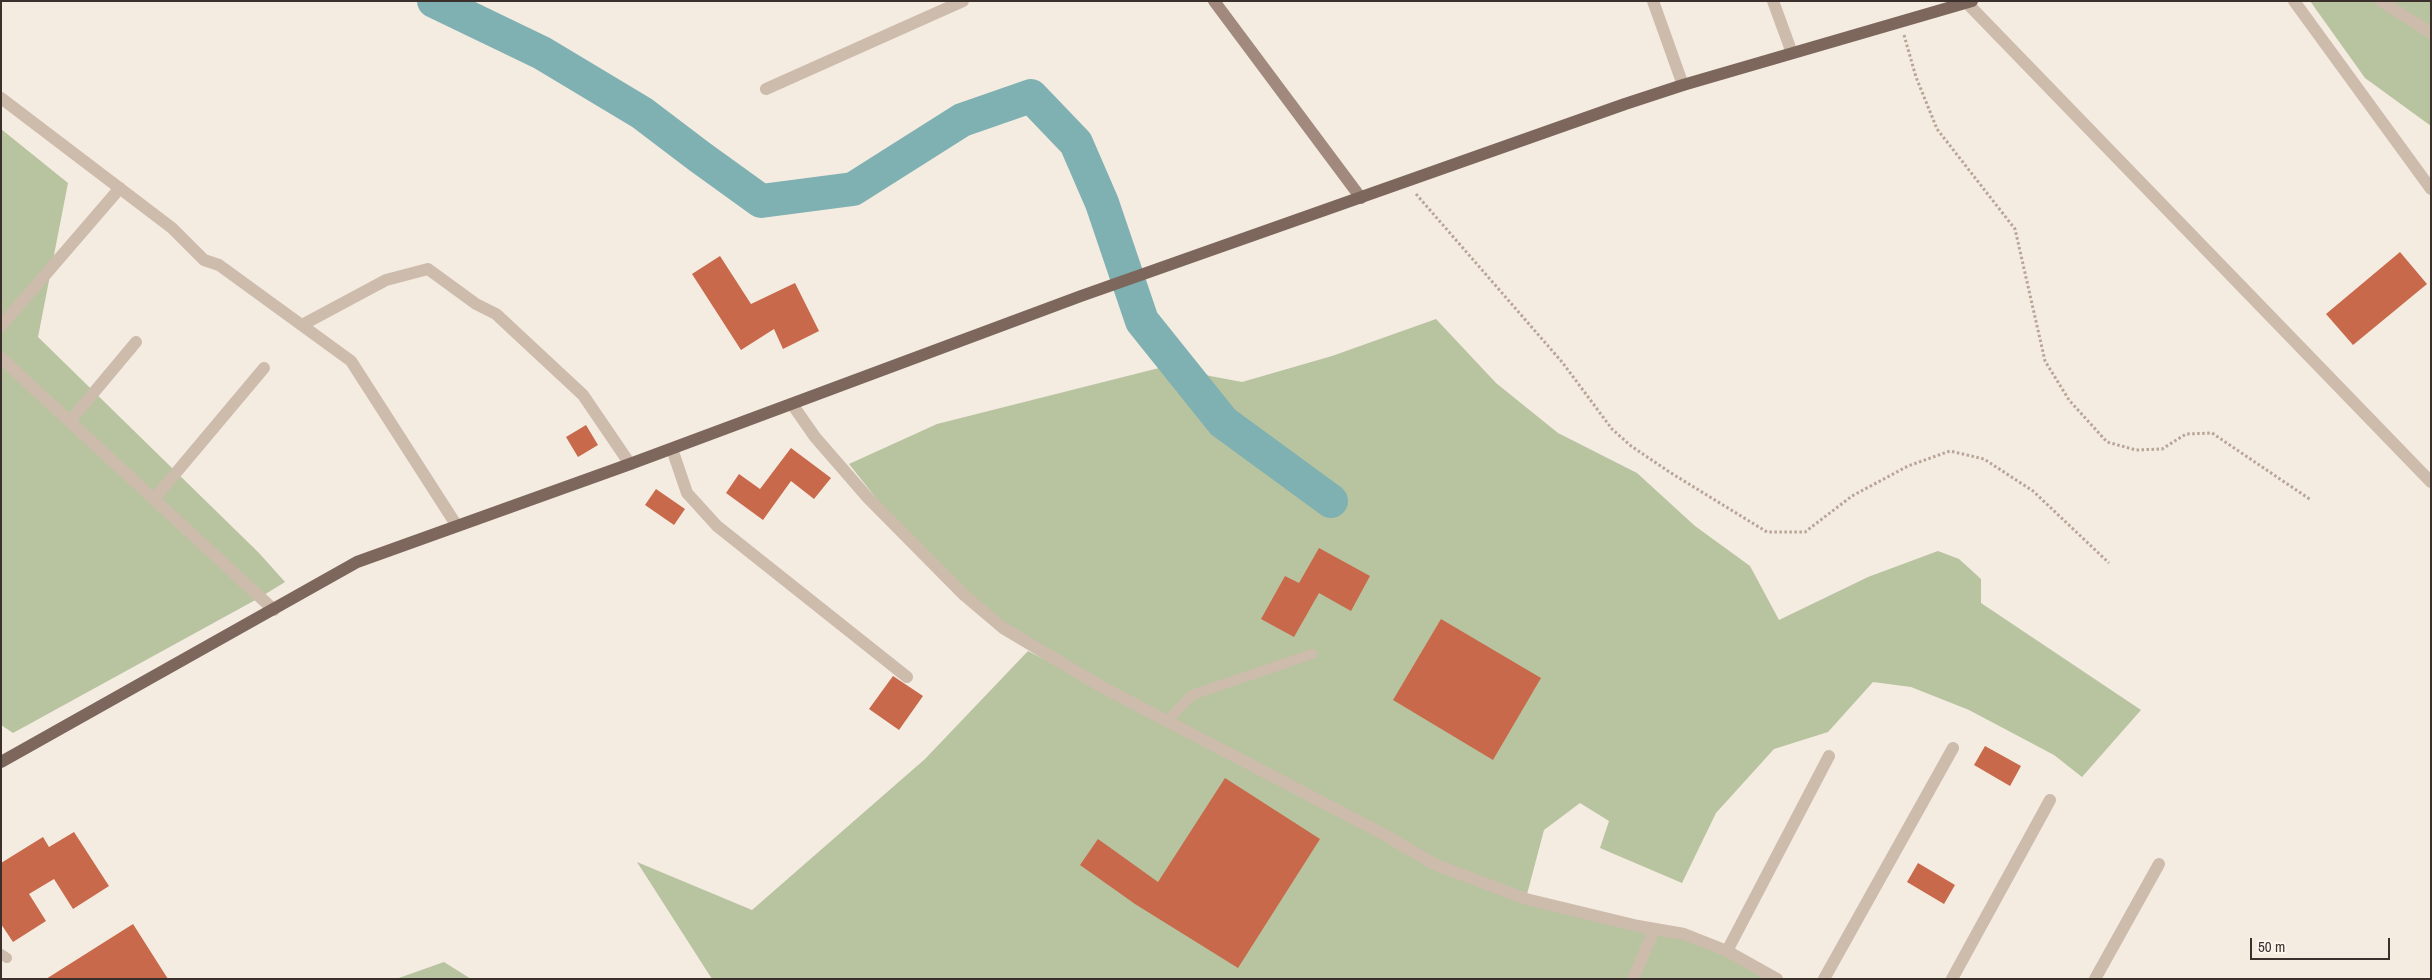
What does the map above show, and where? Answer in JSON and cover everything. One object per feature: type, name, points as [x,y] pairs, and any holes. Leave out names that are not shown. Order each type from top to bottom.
[{"type":"main road","points":[[1214,1],[1361,198]]},
{"type":"main road","points":[[1,762],[24,747],[274,610],[357,562],[672,449],[1080,296],[1149,274],[1683,85],[1970,2]]},
{"type":"street","points":[[766,89],[963,1]]},
{"type":"street","points":[[1653,1],[1683,85]]},
{"type":"street","points":[[1773,1],[1792,54]]},
{"type":"street","points":[[2294,1],[2431,189]]},
{"type":"street","points":[[2381,1],[2431,33]]},
{"type":"street","points":[[1970,2],[2431,482]]},
{"type":"street","points":[[1,98],[172,228],[204,260],[220,265],[351,361],[457,526]]},
{"type":"street","points":[[1,326],[120,188]]},
{"type":"street","points":[[302,325],[386,280],[428,269],[476,304],[496,314],[583,395],[630,464]]},
{"type":"street","points":[[70,421],[136,342]]},
{"type":"street","points":[[1,358],[274,610]]},
{"type":"street","points":[[154,499],[264,368]]},
{"type":"street","points":[[792,404],[815,437],[868,498],[964,595],[1003,628],[1102,687],[1385,836],[1434,864],[1526,899],[1654,930],[1684,934],[1726,951],[1776,979]]},
{"type":"street","points":[[672,449],[686,493],[717,526],[908,677]]},
{"type":"street","points":[[1824,979],[1953,748]]},
{"type":"street","points":[[1726,951],[1830,756]]},
{"type":"street","points":[[1952,979],[2050,800]]},
{"type":"street","points":[[2095,979],[2158,864]]},
{"type":"street","points":[[1633,979],[1654,930]]},
{"type":"lane","points":[[1167,721],[1192,695],[1312,654]]},
{"type":"path","points":[[1900,23],[1916,77],[1937,128],[2015,229],[2044,361],[2069,400],[2107,442],[2136,450],[2162,449],[2186,434],[2212,433],[2311,500]]},
{"type":"path","points":[[1406,182],[1562,362],[1612,429],[1631,446],[1671,473],[1767,532],[1805,532],[1852,496],[1908,466],[1950,452],[1984,459],[2033,491],[2109,563]]},
{"type":"green space","points":[[2310,1],[2431,1],[2431,126],[2365,78]]},
{"type":"green space","points":[[1,129],[68,183],[38,337],[259,553],[285,582],[13,733],[1,725]]},
{"type":"green space","points":[[1436,319],[1496,383],[1558,433],[1637,473],[1695,526],[1750,566],[1779,620],[1868,577],[1938,551],[1959,559],[1981,579],[1981,603],[2141,710],[2082,777],[2054,755],[1969,710],[1911,687],[1873,682],[1828,732],[1774,749],[1716,813],[1682,883],[1600,848],[1609,821],[1580,803],[1544,830],[1526,898],[1684,934],[1777,979],[712,979],[637,862],[752,910],[925,759],[1028,651],[1140,708],[1003,628],[918,551],[849,464],[937,424],[1163,367],[1242,382],[1332,356]]},
{"type":"green space","points":[[444,962],[471,979],[396,979]]},
{"type":"building","points":[[2400,252],[2427,284],[2353,345],[2326,314]]},
{"type":"building","points":[[720,256],[751,304],[795,283],[819,331],[783,349],[774,329],[741,350],[692,274]]},
{"type":"building","points":[[586,425],[598,445],[578,457],[566,437]]},
{"type":"building","points":[[791,448],[831,478],[814,499],[791,481],[763,520],[726,493],[739,474],[760,489]]},
{"type":"building","points":[[656,489],[685,509],[674,525],[645,505]]},
{"type":"building","points":[[1319,548],[1370,576],[1351,611],[1319,593],[1294,637],[1261,619],[1285,576],[1299,583]]},
{"type":"building","points":[[1441,619],[1541,678],[1493,760],[1393,700]]},
{"type":"building","points":[[893,676],[923,696],[899,730],[869,709]]},
{"type":"building","points":[[1985,746],[2021,766],[2010,786],[1974,765]]},
{"type":"building","points":[[1225,778],[1320,839],[1238,968],[1135,904],[1080,865],[1098,839],[1158,882]]},
{"type":"building","points":[[74,832],[109,886],[73,909],[54,879],[29,894],[46,921],[13,942],[1,924],[1,863],[43,837],[49,847]]},
{"type":"building","points":[[1918,863],[1955,885],[1944,904],[1907,882]]},
{"type":"building","points":[[133,924],[168,979],[46,979]]},
{"type":"waterway","points":[[434,1],[542,53],[642,113],[761,201],[853,189],[962,120],[1031,96],[1076,143],[1102,203],[1142,321],[1223,422],[1331,501]]}]
